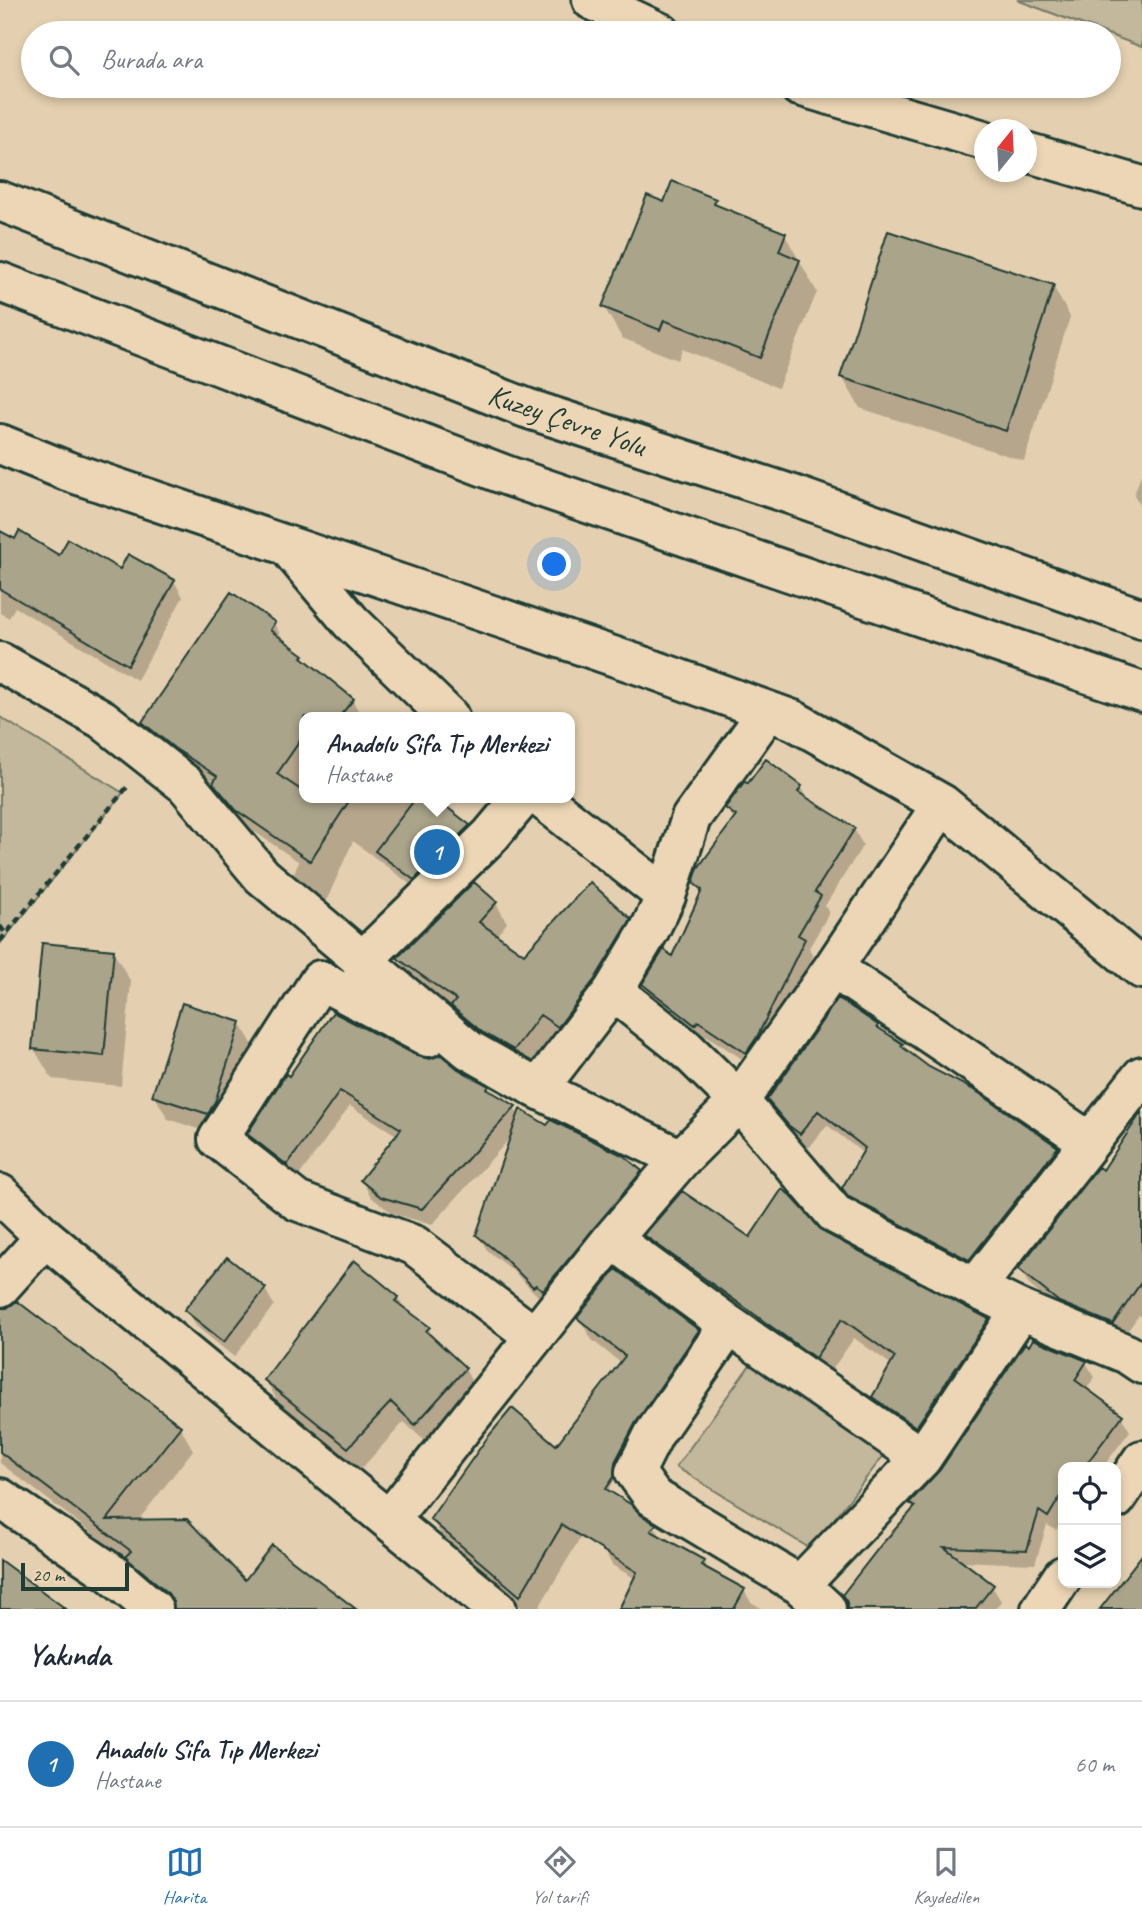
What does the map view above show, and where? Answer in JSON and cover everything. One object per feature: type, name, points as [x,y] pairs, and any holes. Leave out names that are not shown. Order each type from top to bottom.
[{"type":"street","points":[[592,0],[637,21]]},
{"type":"street","points":[[840,98],[974,137]]},
{"type":"street","points":[[1037,155],[1142,186]]},
{"type":"street","name":"Kuzey Çevre Yolu","points":[[0,201],[526,408],[790,495],[1142,619]]},
{"type":"street","points":[[0,282],[508,476],[1142,692]]},
{"type":"street","points":[[0,444],[67,471],[793,720],[942,804],[1142,969]]},
{"type":"street","points":[[289,548],[351,622],[444,712]]},
{"type":"street","points":[[0,662],[102,719],[186,785],[262,876],[469,1051]]},
{"type":"street","points":[[538,1089],[613,991],[649,931],[666,895],[691,818],[768,711]]},
{"type":"street","points":[[361,962],[491,835],[518,803]]},
{"type":"street","points":[[547,803],[666,895]]},
{"type":"street","points":[[389,1520],[612,1239],[681,1158],[739,1101],[833,968],[942,804]]},
{"type":"street","points":[[833,968],[1090,1142]]},
{"type":"street","points":[[534,1336],[414,1245],[297,1201],[218,1139],[320,980],[428,1037],[469,1051],[538,1089],[681,1158]]},
{"type":"street","points":[[613,991],[686,1049],[739,1101],[835,1214],[1021,1310],[1137,1350]]},
{"type":"street","points":[[975,1288],[1142,1076]]},
{"type":"street","points":[[0,1194],[45,1237],[498,1609]]},
{"type":"street","points":[[0,1287],[45,1237]]},
{"type":"street","points":[[612,1239],[729,1325],[922,1458]]},
{"type":"street","points":[[729,1325],[654,1434],[635,1472],[653,1497],[813,1597],[922,1458],[1021,1310]]},
{"type":"street","points":[[1121,1492],[1142,1460]]},
{"type":"street","points":[[6,1510],[111,1573],[153,1609]]},
{"type":"street","points":[[1041,1609],[1058,1584]]},
{"type":"path","points":[[0,942],[151,758]]},
{"type":"path","points":[[0,926],[6,934]]},
{"type":"shaded area","points":[[1017,0],[1142,0],[1142,47],[1121,39],[1121,21],[1073,21]]},
{"type":"shaded area","points":[[0,717],[123,793],[0,944]]},
{"type":"shaded area","points":[[758,1354],[891,1446],[811,1549],[676,1467]]},
{"type":"building","points":[[672,181],[716,199],[714,204],[786,233],[779,251],[800,260],[760,358],[664,320],[660,330],[602,307],[647,195],[664,202]]},
{"type":"building","points":[[888,231],[1054,285],[1006,431],[840,377]]},
{"type":"building","points":[[0,531],[15,539],[19,531],[59,555],[68,539],[120,569],[128,554],[175,580],[128,665],[0,589]]},
{"type":"building","points":[[231,592],[275,622],[270,630],[304,655],[302,657],[354,699],[343,712],[299,712],[299,742],[277,774],[299,789],[299,803],[348,803],[310,861],[236,810],[213,783],[217,776],[174,748],[142,722]]},
{"type":"building","points":[[766,759],[802,786],[798,792],[855,828],[815,892],[821,896],[798,935],[805,939],[757,1037],[746,1053],[698,1021],[695,1025],[642,984],[664,949],[672,956],[702,890],[693,883],[698,868],[736,816],[725,808],[744,782],[748,783]]},
{"type":"building","points":[[412,803],[441,803],[470,825],[414,880],[375,851]]},
{"type":"building","points":[[474,882],[497,902],[479,922],[524,954],[590,882],[631,919],[595,979],[558,1027],[540,1015],[514,1050],[482,1032],[451,1006],[456,1000],[397,958]]},
{"type":"building","points":[[42,943],[114,950],[104,1056],[32,1049]]},
{"type":"building","points":[[838,998],[878,1025],[877,1027],[903,1044],[901,1046],[929,1067],[976,1091],[1058,1147],[969,1260],[849,1197],[842,1188],[865,1148],[818,1111],[800,1134],[788,1125],[767,1100]]},
{"type":"building","points":[[182,1003],[241,1022],[215,1102],[208,1114],[152,1096]]},
{"type":"building","points":[[333,1012],[418,1056],[430,1059],[441,1055],[458,1069],[489,1086],[487,1089],[516,1106],[422,1209],[381,1197],[360,1180],[401,1129],[340,1091],[287,1165],[247,1134],[286,1074],[289,1076]]},
{"type":"building","points":[[520,1109],[547,1125],[551,1120],[624,1156],[642,1171],[543,1290],[536,1285],[533,1287],[476,1235]]},
{"type":"building","points":[[1142,1111],[1142,1281],[1113,1324],[1059,1302],[1018,1269],[1098,1167],[1103,1170]]},
{"type":"building","points":[[782,1189],[825,1233],[989,1319],[916,1427],[872,1397],[895,1357],[842,1319],[815,1358],[644,1235],[682,1191],[750,1237]]},
{"type":"building","points":[[227,1257],[266,1288],[224,1342],[184,1310]]},
{"type":"building","points":[[354,1260],[399,1297],[395,1301],[430,1327],[426,1331],[466,1368],[415,1425],[391,1402],[348,1448],[264,1380]]},
{"type":"building","points":[[616,1269],[699,1330],[635,1424],[615,1462],[614,1477],[606,1489],[656,1524],[651,1531],[704,1560],[701,1565],[745,1589],[734,1609],[619,1609],[637,1572],[562,1525],[520,1596],[430,1519],[487,1438],[512,1408],[556,1445],[625,1356],[577,1318]]},
{"type":"building","points":[[17,1301],[181,1426],[107,1520],[187,1519],[245,1580],[272,1545],[356,1609],[174,1609],[173,1601],[167,1592],[125,1557],[131,1551],[0,1452],[0,1308],[7,1308]]},
{"type":"building","points":[[1033,1339],[1087,1361],[1075,1380],[1123,1415],[1088,1462],[1058,1462],[1058,1500],[1048,1517],[1039,1511],[1027,1550],[944,1547],[994,1585],[975,1609],[847,1609],[847,1602],[842,1595],[915,1507],[909,1503],[940,1470],[1025,1343],[1029,1346]]},
{"type":"building","points":[[1142,1555],[1142,1609],[1100,1609],[1116,1588],[1121,1588],[1121,1582]]},
{"type":"building","points":[[0,1560],[66,1609],[0,1609]]},
{"type":"place","name":"Anadolu Sifa Tıp Merkezi","points":[[437,852]]}]
